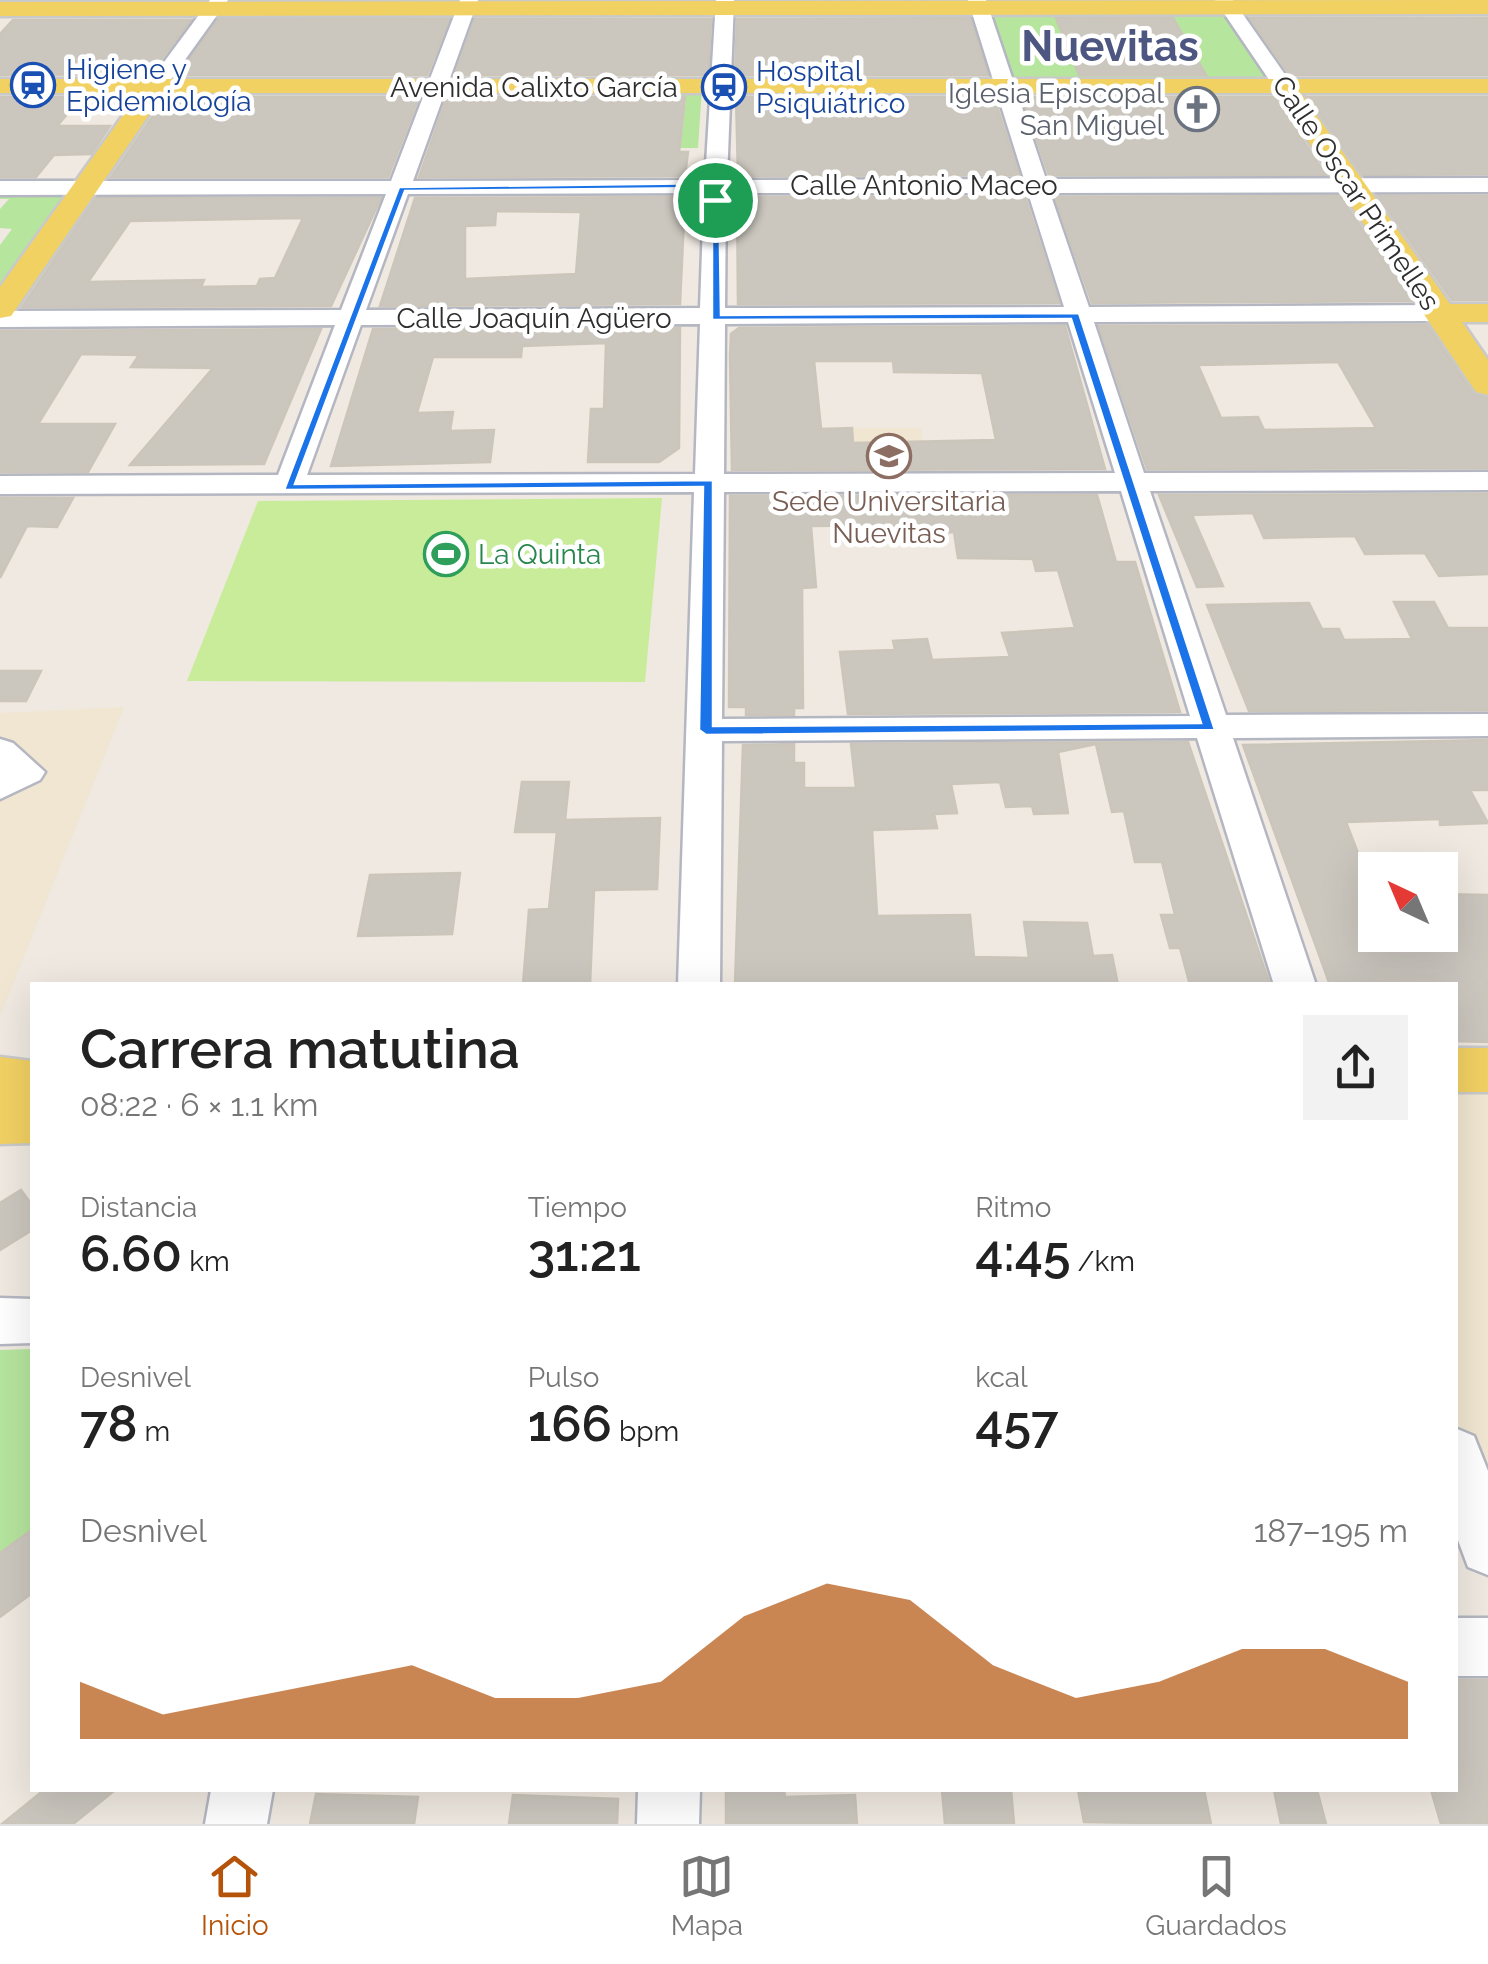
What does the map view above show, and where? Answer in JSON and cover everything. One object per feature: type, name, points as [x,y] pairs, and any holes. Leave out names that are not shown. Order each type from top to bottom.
[{"type":"main road","points":[[1482,0],[1488,6]]},
{"type":"main road","points":[[0,9],[216,5],[1488,6]]},
{"type":"main road","name":"Avenida Calixto García","points":[[0,86],[1488,86]]},
{"type":"main road","points":[[0,309],[157,86]]},
{"type":"main road","name":"Calle Oscar Primelles","points":[[1284,86],[1356,186],[1488,385]]},
{"type":"main road","name":"Calle Joaquín Agüero","points":[[1438,313],[1488,313]]},
{"type":"main road","points":[[1458,1070],[1488,1070]]},
{"type":"main road","points":[[0,1079],[30,1082]]},
{"type":"main road","points":[[0,1120],[30,1120]]},
{"type":"street","points":[[978,4],[1294,982]]},
{"type":"street","name":"Calle Oscar Primelles","points":[[1227,4],[1284,86]]},
{"type":"street","points":[[157,86],[216,5]]},
{"type":"street","points":[[288,488],[467,5]]},
{"type":"street","points":[[699,982],[716,185],[724,87],[725,5]]},
{"type":"street","name":"Calle Antonio Maceo","points":[[0,188],[1488,185]]},
{"type":"street","name":"Calle Joaquín Agüero","points":[[0,319],[1438,313]]},
{"type":"street","points":[[0,485],[288,488],[1488,480]]},
{"type":"street","points":[[706,730],[1488,725]]},
{"type":"street","points":[[0,751],[27,772],[0,786]]},
{"type":"street","points":[[0,1322],[30,1321]]},
{"type":"street","points":[[1458,1462],[1488,1547]]},
{"type":"street","points":[[1458,1647],[1488,1647]]},
{"type":"street","points":[[236,1824],[242,1792]]},
{"type":"street","points":[[668,1824],[669,1792]]},
{"type":"shaded area","name":"Sede Universitaria Nuevitas","points":[[852,428],[921,428],[927,472],[855,472]]},
{"type":"shaded area","points":[[124,707],[0,1016],[0,713]]},
{"type":"shaded area","points":[[1458,1070],[1488,1070],[1488,1547],[1458,1462]]},
{"type":"green space","points":[[992,12],[1224,12],[1272,83],[1016,83]]},
{"type":"green space","points":[[702,88],[698,148],[680,148],[686,99],[643,100],[646,89]]},
{"type":"green space","points":[[0,190],[76,190],[0,295],[0,245],[12,229],[0,228],[0,209],[9,199],[0,199]]},
{"type":"green space","name":"La Quinta","points":[[662,498],[645,682],[187,681],[258,501]]},
{"type":"green space","points":[[30,1349],[30,1531],[0,1553],[0,1350]]},
{"type":"building","points":[[970,18],[988,75],[735,75],[737,19]]},
{"type":"building","points":[[1056,18],[1173,18],[1206,75],[1079,75]]},
{"type":"building","points":[[1250,18],[1488,18],[1488,75],[1290,75]]},
{"type":"building","points":[[219,19],[449,19],[427,75],[178,75]]},
{"type":"building","points":[[475,19],[711,19],[708,75],[455,75]]},
{"type":"building","points":[[13,20],[191,20],[150,74],[0,75],[0,34]]},
{"type":"building","points":[[0,97],[82,97],[57,126],[110,126],[91,154],[54,155],[36,177],[0,177]]},
{"type":"building","points":[[166,97],[419,97],[388,177],[111,177]]},
{"type":"building","points":[[447,97],[685,97],[679,152],[688,152],[685,176],[419,177]]},
{"type":"building","points":[[736,97],[994,97],[1019,175],[738,176]]},
{"type":"building","points":[[1022,97],[1274,97],[1326,175],[1049,175]]},
{"type":"building","points":[[1308,97],[1488,97],[1488,174],[1363,175]]},
{"type":"building","points":[[1340,196],[1411,301],[1092,303],[1055,197]]},
{"type":"building","points":[[1378,196],[1488,196],[1488,300],[1452,300]]},
{"type":"building","points":[[685,197],[680,304],[380,306],[415,198]],"holes":[[[496,211],[581,212],[576,274],[465,279],[465,226],[495,225]]]},
{"type":"building","points":[[737,197],[1025,197],[1059,303],[738,304]]},
{"type":"building","points":[[96,198],[381,198],[331,306],[22,307]],"holes":[[[303,218],[275,278],[260,279],[257,286],[201,287],[204,280],[88,282],[130,221]]]},
{"type":"building","points":[[1427,325],[1473,394],[1488,398],[1488,468],[1147,469],[1099,326]],"holes":[[[1338,362],[1376,428],[1264,430],[1258,417],[1221,418],[1198,365]]]},
{"type":"building","points":[[1065,326],[1105,469],[732,470],[731,334],[739,328]],"holes":[[[814,361],[893,361],[894,372],[982,373],[996,440],[853,443],[852,428],[821,429]]]},
{"type":"building","points":[[680,328],[679,448],[659,462],[588,462],[591,409],[604,409],[606,343],[522,346],[521,357],[433,357],[417,413],[453,412],[450,431],[494,430],[490,462],[331,466],[373,329]]},
{"type":"building","points":[[321,329],[264,464],[130,465],[213,368],[131,367],[139,355],[81,354],[38,424],[115,424],[88,472],[0,472],[0,331]]},
{"type":"building","points":[[1488,494],[1488,574],[1439,576],[1425,553],[1365,554],[1355,536],[1264,538],[1253,513],[1192,515],[1223,586],[1197,587],[1159,495]]},
{"type":"building","points":[[1097,495],[1116,562],[1135,562],[1180,712],[848,714],[840,652],[895,650],[893,641],[927,639],[932,660],[1010,657],[1002,633],[1075,628],[1058,570],[1036,571],[1033,559],[958,558],[954,532],[900,533],[898,525],[811,526],[816,587],[802,588],[803,708],[794,708],[794,715],[746,715],[746,707],[729,707],[730,496]]},
{"type":"building","points":[[0,498],[73,498],[57,527],[27,526],[0,578]]},
{"type":"building","points":[[1394,602],[1434,602],[1448,628],[1488,628],[1488,710],[1249,711],[1207,605],[1309,603],[1322,629],[1339,629],[1344,640],[1412,639]]},
{"type":"building","points":[[0,671],[41,671],[26,701],[0,701]]},
{"type":"building","points":[[1488,740],[1488,790],[1470,790],[1488,823],[1440,825],[1440,819],[1346,822],[1358,853],[1358,952],[1458,952],[1458,894],[1488,895],[1488,1042],[1458,1041],[1458,982],[1329,982],[1243,745]]},
{"type":"building","points":[[1188,742],[1269,982],[1189,982],[1180,948],[1170,948],[1161,915],[1175,915],[1162,862],[1135,862],[1124,811],[1112,812],[1096,744],[1058,752],[1068,813],[1034,814],[1032,806],[1006,807],[1000,782],[951,784],[957,813],[934,814],[937,828],[872,830],[877,916],[970,915],[974,957],[1029,958],[1024,922],[1087,923],[1093,956],[1112,955],[1117,982],[735,982],[743,745],[794,744],[794,763],[804,763],[804,788],[856,788],[851,744]]},
{"type":"building","points":[[522,782],[569,782],[565,820],[660,818],[657,889],[594,890],[590,982],[523,982],[529,910],[549,909],[557,832],[515,832]]},
{"type":"building","points":[[460,873],[452,934],[358,936],[370,875]]},
{"type":"building","points":[[21,1190],[30,1202],[30,1231],[0,1250],[0,1203]]},
{"type":"building","points":[[30,1531],[30,1594],[0,1617],[0,1553]]},
{"type":"building","points":[[1458,1680],[1488,1680],[1488,1824],[1441,1824],[1432,1792],[1458,1792]]},
{"type":"building","points":[[42,1792],[113,1792],[73,1824],[2,1824]]},
{"type":"building","points":[[726,1792],[784,1792],[785,1797],[855,1795],[857,1824],[726,1824]]},
{"type":"building","points":[[942,1792],[1011,1792],[1014,1824],[945,1824]]},
{"type":"building","points":[[1078,1792],[1204,1792],[1211,1824],[1084,1822]]},
{"type":"building","points":[[1274,1792],[1318,1792],[1326,1824],[1281,1824]]},
{"type":"building","points":[[316,1794],[418,1797],[414,1824],[310,1824]]},
{"type":"building","points":[[513,1795],[618,1799],[617,1824],[509,1824]]},
{"type":"place","name":"Higiene y Epidemiología","points":[[33,85]]},
{"type":"place","name":"Hospital Psiquiátrico","points":[[724,87]]},
{"type":"place","name":"Iglesia Episcopal San Miguel","points":[[1197,109]]},
{"type":"place","name":"Sede Universitaria Nuevitas","points":[[889,456]]},
{"type":"place","name":"La Quinta","points":[[446,554]]},
{"type":"district","name":"Nuevitas","points":[[1110,46]]},
{"type":"route","points":[[716,185],[715,200],[716,318],[1076,316],[1210,727],[706,730],[709,483],[288,488],[402,188],[716,185]]}]
